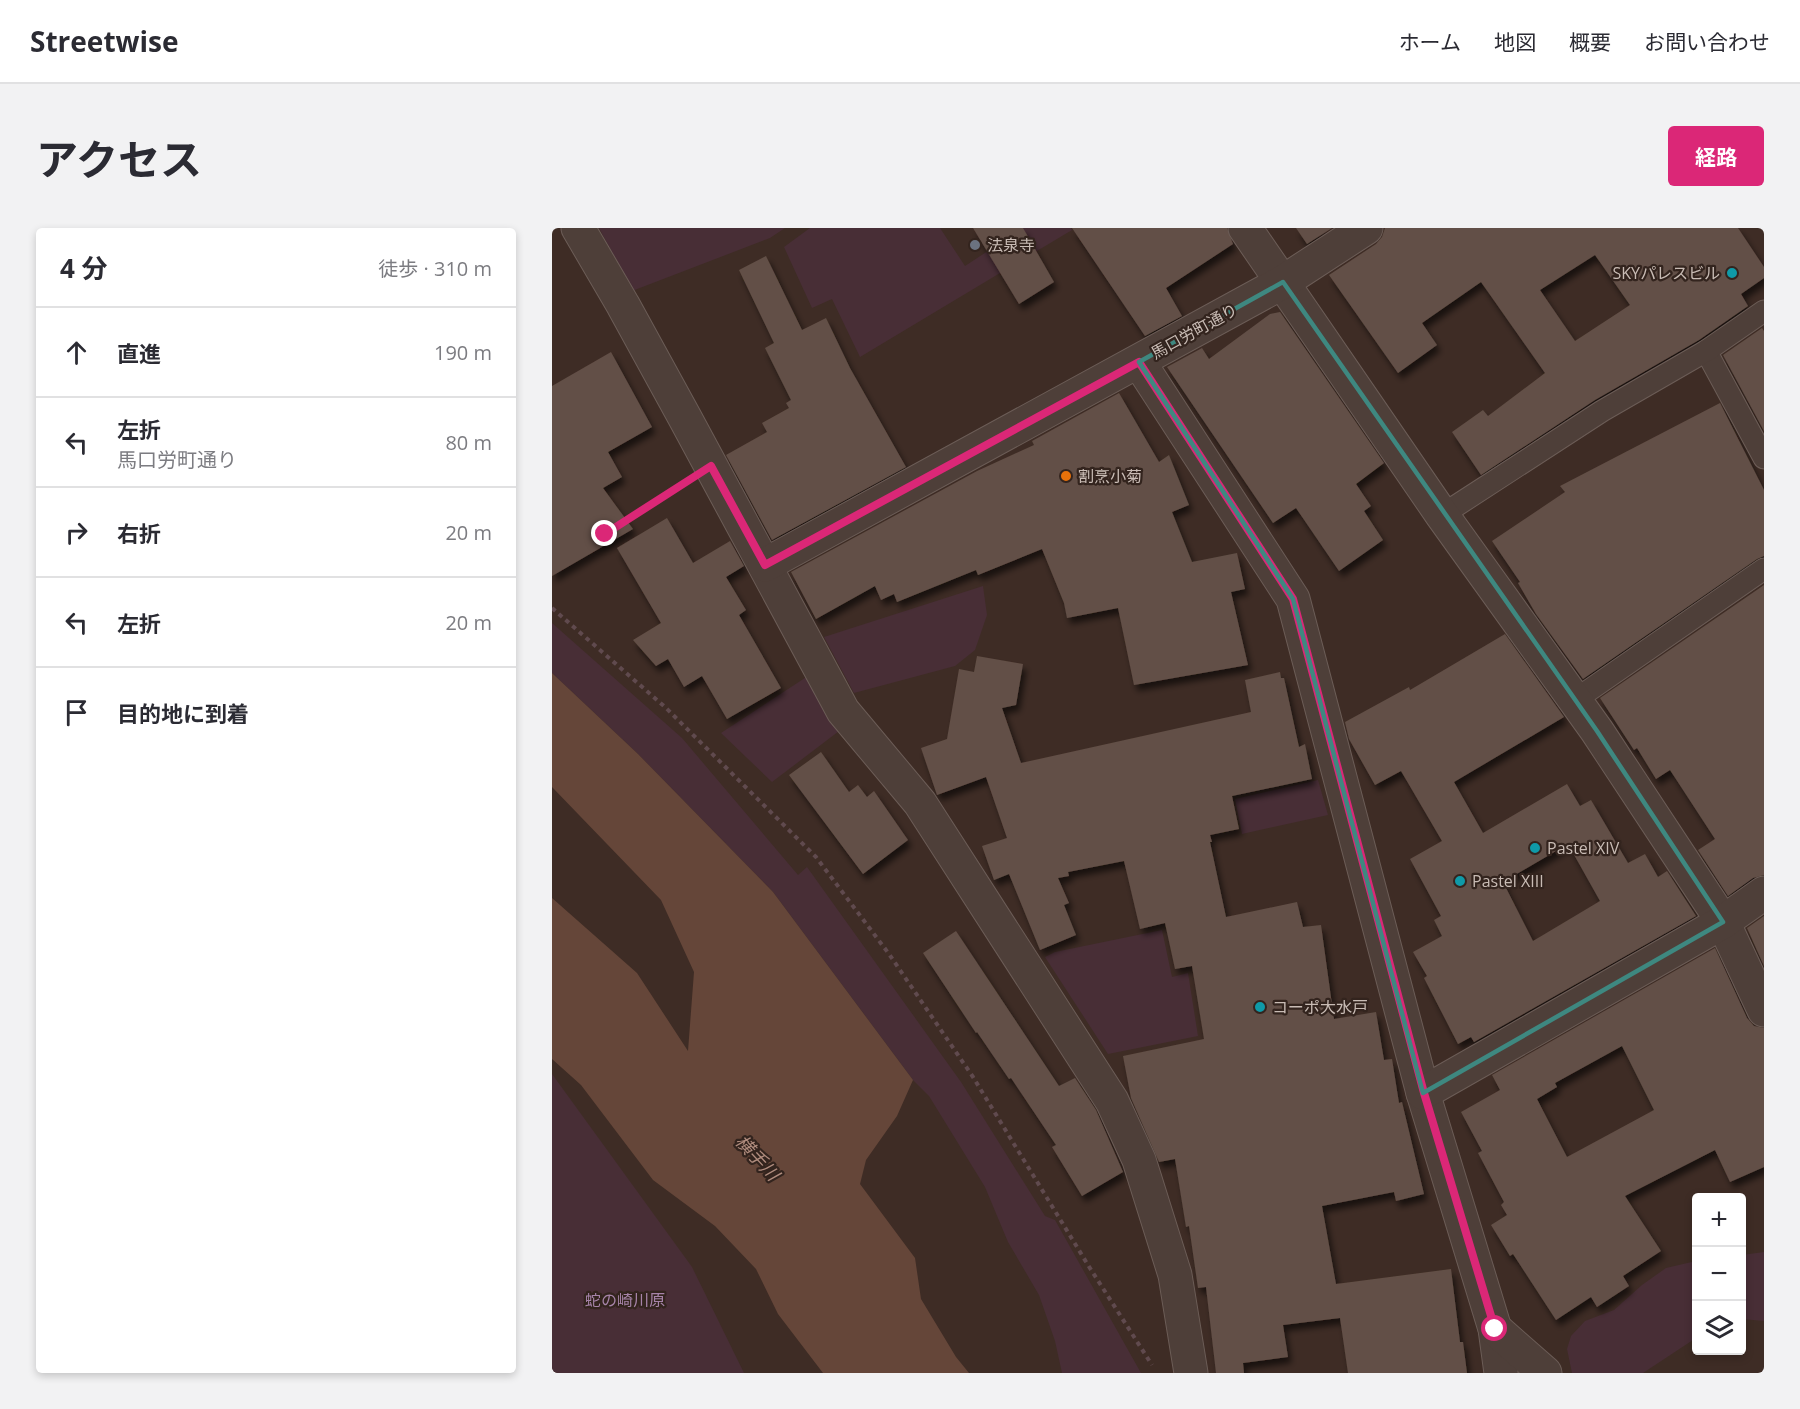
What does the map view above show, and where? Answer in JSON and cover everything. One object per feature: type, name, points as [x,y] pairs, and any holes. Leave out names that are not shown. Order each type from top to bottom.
[{"type":"street","points":[[578,228],[623,305],[843,711],[920,803],[1112,1101],[1139,1160],[1175,1275],[1191,1373]]},
{"type":"street","points":[[1245,228],[1442,515],[1597,731],[1723,922],[1764,1010]]},
{"type":"street","name":"馬口労町通り","points":[[765,565],[1283,282],[1366,228]]},
{"type":"street","points":[[1139,362],[1293,599],[1424,1093],[1495,1329],[1502,1373]]},
{"type":"street","points":[[1424,1093],[1723,922],[1764,893]]},
{"type":"street","points":[[1495,1329],[1545,1373]]},
{"type":"lane","points":[[1442,515],[1602,411],[1706,351],[1764,311]]},
{"type":"lane","points":[[1706,351],[1764,458]]},
{"type":"lane","points":[[1575,700],[1764,569]]},
{"type":"path","points":[[605,534],[711,466]]},
{"type":"path","points":[[552,608],[665,707],[816,856],[889,954],[973,1077],[1154,1367]]},
{"type":"highlighted area","points":[[1283,282],[1597,731],[1723,922],[1423,1093],[1293,599],[1139,362]]},
{"type":"green space","points":[[599,228],[785,228],[770,238],[632,291]]},
{"type":"green space","points":[[810,228],[940,228],[965,266],[1023,228],[1071,228],[1072,230],[860,357],[832,299],[812,308],[784,247]]},
{"type":"green space","points":[[983,586],[987,615],[975,650],[955,666],[854,693],[824,637]]},
{"type":"green space","points":[[552,623],[682,738],[798,875],[807,867],[961,1082],[1045,1216],[1055,1220],[1141,1373],[1062,1373],[1055,1341],[1039,1295],[1008,1242],[985,1187],[929,1096],[913,1080],[773,892],[638,754],[552,673]]},
{"type":"green space","points":[[811,674],[847,725],[772,782],[721,733]]},
{"type":"green space","points":[[1318,780],[1328,815],[1242,834],[1235,799]]},
{"type":"green space","points":[[1162,930],[1172,977],[1188,973],[1198,1036],[1108,1054],[1045,957],[1055,952]]},
{"type":"green space","name":"蛇の崎川原","points":[[552,1074],[692,1267],[744,1373],[552,1373]]},
{"type":"green space","points":[[1764,1252],[1764,1321],[1746,1319],[1746,1254]]},
{"type":"green space","points":[[1692,1262],[1692,1341],[1643,1373],[1572,1373],[1567,1349],[1571,1336],[1585,1321],[1614,1310],[1642,1285],[1666,1268]]},
{"type":"water","name":"横手川","points":[[552,673],[638,754],[773,892],[913,1080],[897,1116],[866,1160],[860,1184],[915,1258],[921,1299],[956,1357],[969,1373],[823,1373],[778,1314],[756,1269],[715,1226],[653,1180],[581,1085],[552,1059],[552,898],[637,973],[688,1051],[694,972],[661,900],[552,787]]},
{"type":"building","points":[[973,228],[1023,228],[1054,282],[1019,304]]},
{"type":"building","points":[[1072,228],[1227,228],[1233,244],[1166,288],[1182,316],[1145,336]]},
{"type":"building","points":[[1296,228],[1332,228],[1307,244]]},
{"type":"building","points":[[1385,228],[1738,228],[1764,267],[1764,278],[1741,294],[1748,306],[1699,340],[1595,400],[1481,475],[1452,432],[1483,410],[1488,416],[1545,373],[1481,282],[1422,323],[1437,345],[1398,373],[1329,275],[1376,244]],"holes":[[[1595,255],[1630,305],[1575,341],[1540,290]]]},
{"type":"building","points":[[766,256],[802,330],[826,318],[850,368],[906,467],[772,540],[726,455],[767,432],[762,423],[789,408],[786,403],[791,400],[765,348],[774,343],[739,270]]},
{"type":"building","points":[[1280,312],[1384,463],[1356,484],[1371,506],[1364,511],[1383,540],[1339,571],[1296,508],[1273,523],[1167,367],[1202,348],[1209,359],[1270,314]]},
{"type":"building","points":[[1762,328],[1764,331],[1764,431],[1723,355]]},
{"type":"building","points":[[611,352],[652,427],[608,452],[622,477],[603,488],[633,529],[552,576],[552,386]]},
{"type":"building","points":[[1119,393],[1159,462],[1169,455],[1189,505],[1172,512],[1192,562],[1237,553],[1245,589],[1231,592],[1248,665],[1134,685],[1118,608],[1067,618],[1064,603],[1042,549],[978,575],[976,570],[897,602],[894,594],[881,600],[875,586],[816,619],[791,572],[977,471],[1034,445],[1032,441]]},
{"type":"building","points":[[1720,403],[1764,490],[1764,556],[1583,679],[1536,614],[1518,583],[1520,582],[1492,541],[1565,492],[1560,486]]},
{"type":"building","points":[[667,518],[693,563],[730,541],[744,566],[726,577],[746,610],[739,615],[781,688],[727,719],[702,676],[684,687],[668,659],[656,666],[633,640],[661,623],[617,548]]},
{"type":"building","points":[[1764,585],[1764,875],[1753,878],[1728,896],[1698,850],[1715,839],[1670,770],[1656,779],[1637,748],[1634,750],[1600,698]]},
{"type":"building","points":[[1505,634],[1564,717],[1454,782],[1483,833],[1567,784],[1580,806],[1591,800],[1628,863],[1645,854],[1658,877],[1667,871],[1696,916],[1474,1042],[1471,1037],[1458,1044],[1424,978],[1427,976],[1413,952],[1442,936],[1434,920],[1441,916],[1410,859],[1442,841],[1401,771],[1375,785],[1349,739],[1345,722],[1409,687],[1410,690]],"holes":[[[1568,844],[1600,901],[1533,941],[1503,882]]]},
{"type":"building","points":[[977,656],[1023,664],[1016,705],[1002,708],[1021,763],[1251,712],[1245,680],[1280,672],[1281,678],[1284,678],[1299,747],[1305,744],[1312,779],[1232,796],[1239,829],[1210,835],[1226,917],[1297,902],[1303,927],[1321,925],[1334,1019],[1376,1012],[1384,1060],[1392,1059],[1399,1103],[1402,1102],[1424,1194],[1396,1201],[1394,1192],[1322,1206],[1336,1284],[1451,1269],[1460,1342],[1463,1342],[1467,1373],[1348,1373],[1340,1318],[1283,1325],[1288,1357],[1243,1363],[1244,1373],[1216,1373],[1206,1287],[1198,1288],[1189,1226],[1186,1227],[1175,1159],[1159,1162],[1131,1098],[1123,1056],[1204,1039],[1192,966],[1175,969],[1165,923],[1140,929],[1124,861],[1068,872],[1069,876],[1058,878],[1069,903],[1064,905],[1076,935],[1040,950],[1009,874],[994,880],[982,846],[1007,838],[986,777],[937,795],[921,748],[947,739],[959,669],[974,672]]},
{"type":"building","points":[[821,752],[849,792],[858,785],[867,797],[874,791],[908,840],[863,874],[789,775]]},
{"type":"building","points":[[1764,916],[1764,966],[1747,928]]},
{"type":"building","points":[[956,931],[1059,1086],[1075,1078],[1096,1110],[1123,1172],[1082,1196],[1052,1147],[1056,1145],[1011,1078],[1009,1079],[976,1033],[923,953]]},
{"type":"building","points":[[1715,948],[1747,1018],[1754,1026],[1764,1028],[1764,1167],[1730,1182],[1715,1150],[1625,1196],[1661,1251],[1623,1276],[1629,1286],[1597,1307],[1591,1297],[1556,1320],[1513,1254],[1510,1256],[1491,1225],[1507,1215],[1501,1205],[1504,1202],[1478,1153],[1482,1151],[1461,1112],[1500,1090],[1492,1075]],"holes":[[[1622,1046],[1654,1110],[1567,1157],[1537,1099],[1557,1087],[1555,1083]]]},
{"type":"place","name":"法泉寺","points":[[975,245]]},
{"type":"place","name":"SKYパレスビル","points":[[1732,273]]},
{"type":"place","name":"割烹小菊","points":[[1066,476]]},
{"type":"place","name":"Pastel XIV","points":[[1535,848]]},
{"type":"place","name":"Pastel XIII","points":[[1460,881]]},
{"type":"place","name":"コーポ大水戸","points":[[1260,1007]]},
{"type":"route","points":[[605,534],[711,466],[765,565],[1139,362],[1293,599],[1424,1093],[1495,1329]]}]
